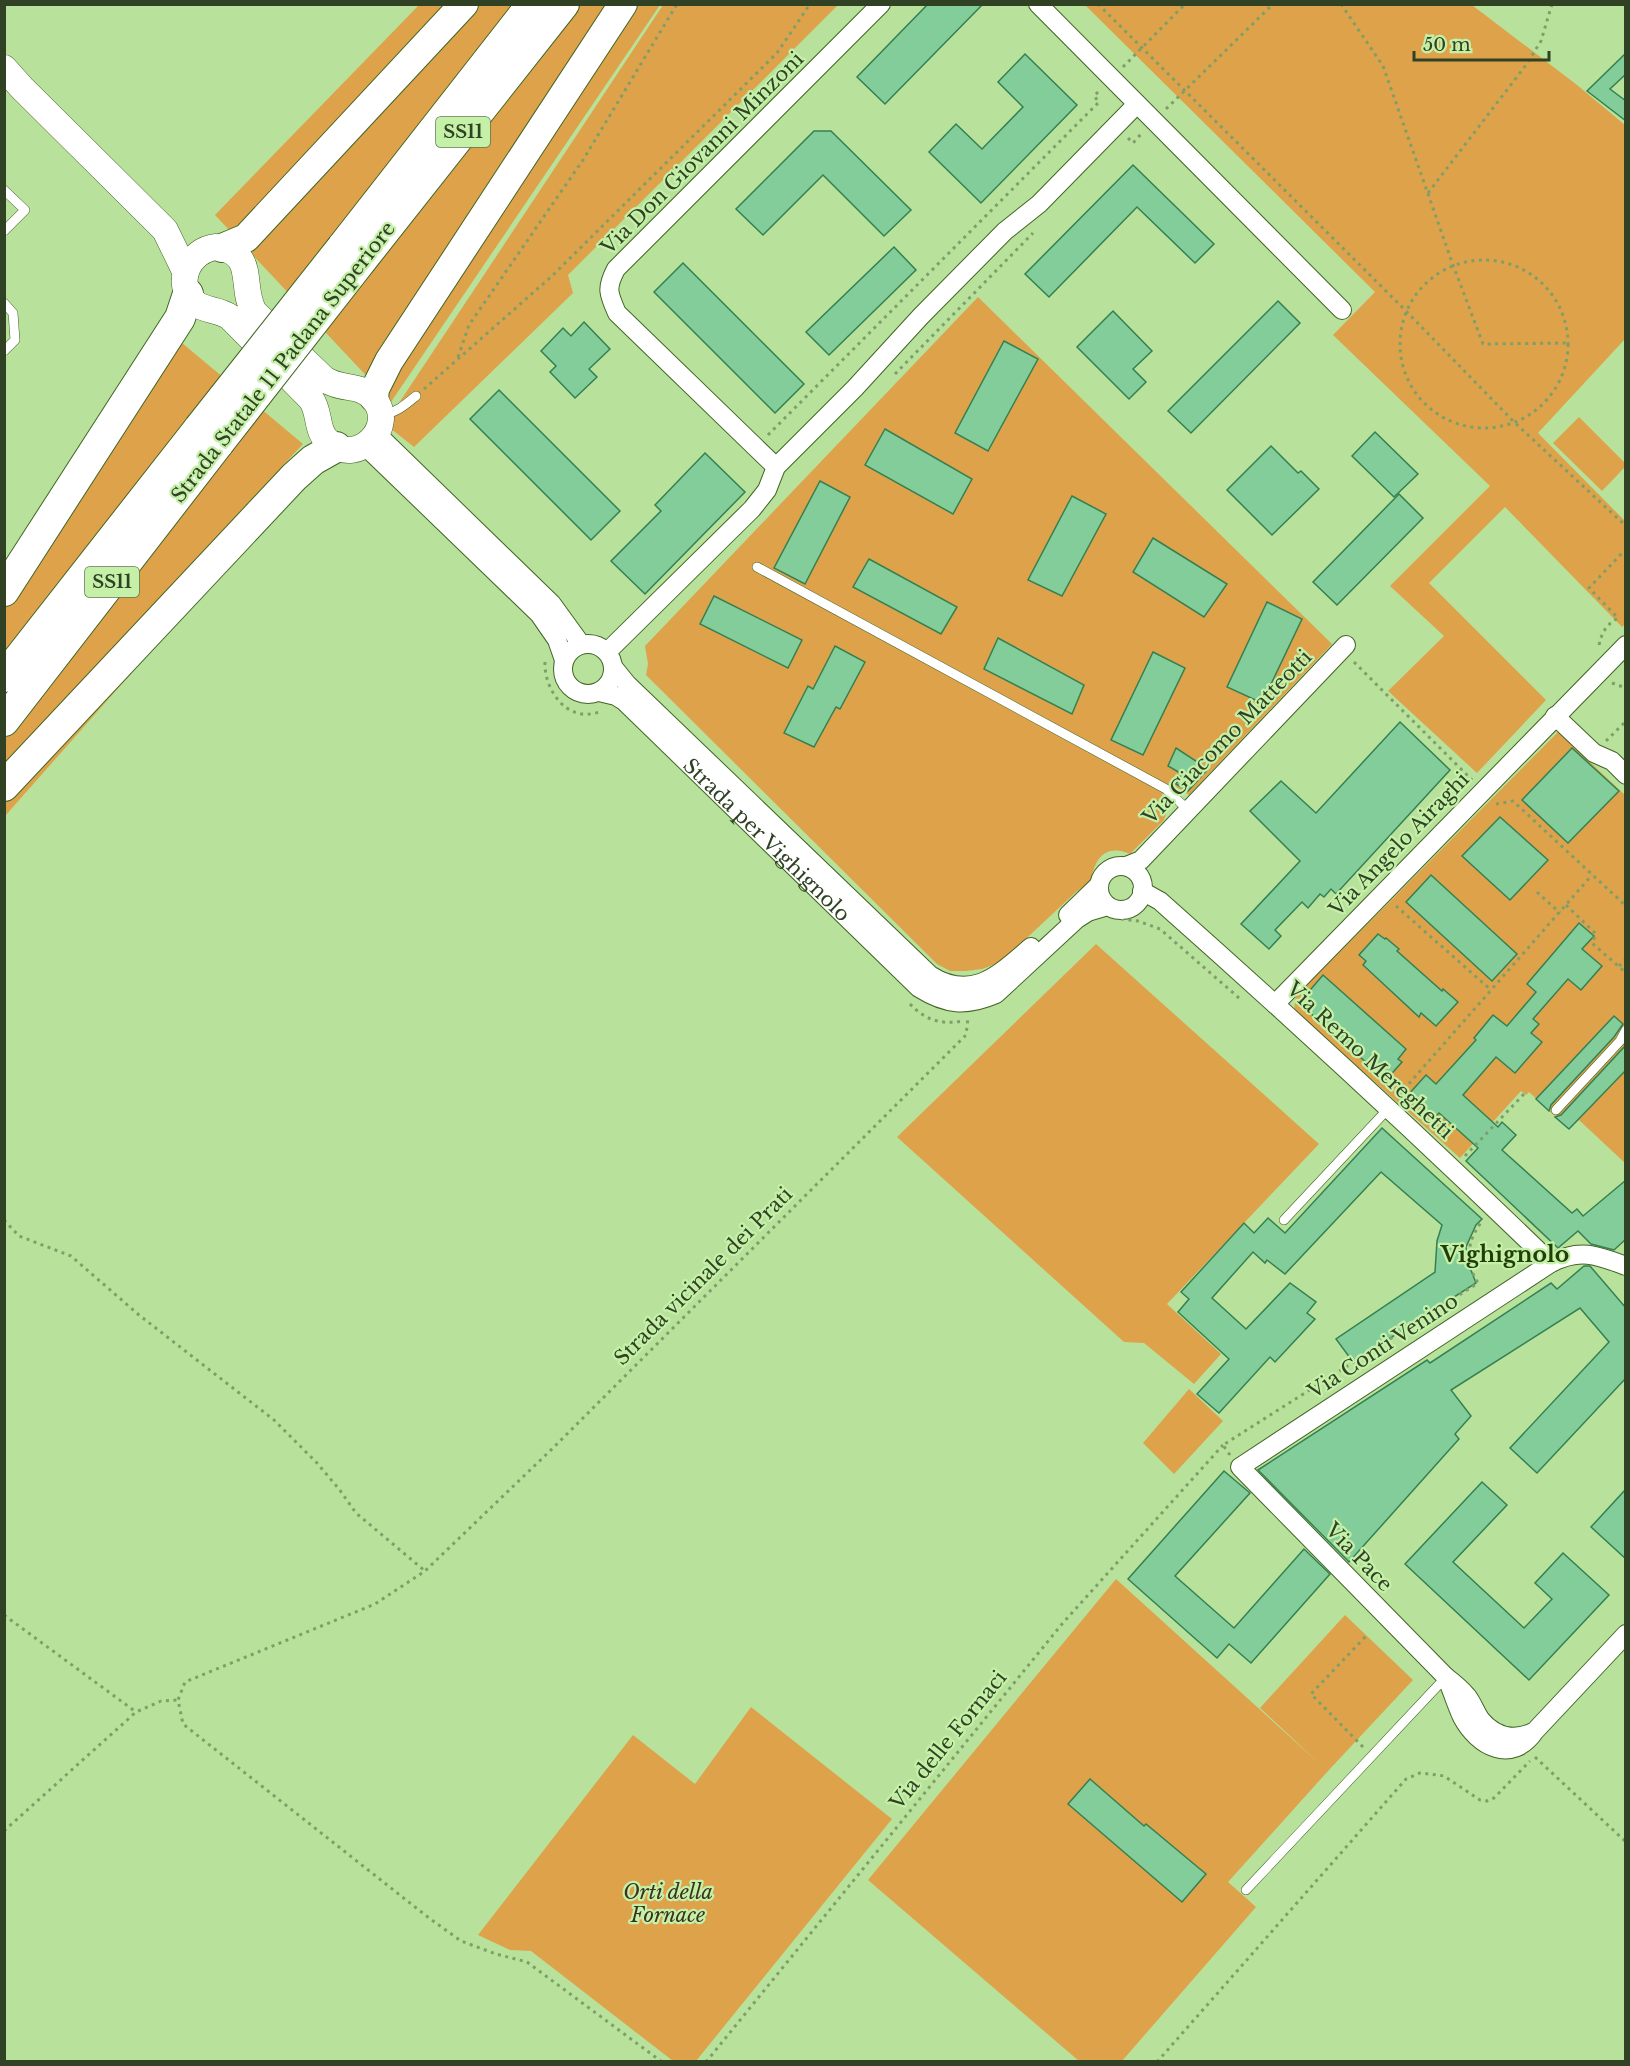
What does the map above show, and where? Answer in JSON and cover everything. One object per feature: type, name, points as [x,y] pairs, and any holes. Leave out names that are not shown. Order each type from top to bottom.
[{"type":"highway","name":"Strada Statale 11 Padana Superiore","points":[[352,254],[532,4]]},
{"type":"highway","name":"Strada Statale 11 Padana Superiore","points":[[4,677],[209,436],[352,254],[564,4]]},
{"type":"highway","points":[[4,591],[180,318],[187,283]]},
{"type":"highway","points":[[4,786],[294,477],[313,460],[367,428]]},
{"type":"highway","name":"Strada Statale 11 Padana Superiore","points":[[4,721],[209,436]]},
{"type":"main road","points":[[187,283],[194,256],[246,238],[464,4]]},
{"type":"main road","points":[[367,428],[375,389],[389,361],[623,4]]},
{"type":"main road","points":[[9,76],[165,230],[187,283],[201,307],[218,310],[230,317],[311,399],[317,407],[321,432],[325,439],[367,428]]},
{"type":"main road","points":[[165,230],[235,254],[245,266],[248,302],[254,312],[324,379],[333,385],[363,390],[367,428]]},
{"type":"street","name":"Via Don Giovanni Minzoni","points":[[776,467],[617,313],[610,297],[609,284],[616,269],[881,4]]},
{"type":"street","points":[[1038,4],[1342,310]]},
{"type":"street","points":[[610,660],[752,509],[767,490],[776,467],[1005,231],[1039,204],[1137,104]]},
{"type":"street","points":[[367,428],[552,604],[581,645]]},
{"type":"street","points":[[367,428],[539,614],[557,640],[564,660]]},
{"type":"street","points":[[581,645],[599,646],[610,660],[609,684],[599,692],[585,694],[574,690],[564,678],[564,660],[569,651],[581,645]]},
{"type":"street","name":"Via Angelo Airaghi","points":[[1275,1004],[1626,645]]},
{"type":"street","name":"Via Giacomo Matteotti","points":[[1140,882],[1189,810],[1344,648]]},
{"type":"street","name":"Strada per Vighignolo","points":[[599,692],[616,696],[624,701],[919,988],[935,989],[930,975],[627,684],[610,660]]},
{"type":"street","points":[[1555,716],[1594,753],[1612,761],[1626,775]]},
{"type":"street","points":[[1120,866],[1140,882],[1130,908],[1110,913],[1088,912],[1077,919],[996,994],[980,1001],[970,1014],[958,1003],[935,989],[987,982],[997,976],[1084,900],[1099,885],[1104,873],[1111,868],[1120,866]]},
{"type":"street","name":"Via Remo Mereghetti","points":[[1140,882],[1453,1168],[1551,1263]]},
{"type":"street","points":[[1099,885],[1100,897],[1110,913]]},
{"type":"street","name":"Via Conti Venino","points":[[1240,1467],[1551,1263],[1577,1253],[1626,1266]]},
{"type":"street","name":"Via Pace","points":[[1240,1467],[1468,1698],[1488,1727],[1503,1736],[1515,1738],[1535,1731]]},
{"type":"street","points":[[1529,1751],[1535,1731],[1626,1634]]},
{"type":"street","name":"Via Pace","points":[[1446,1677],[1461,1715],[1469,1728],[1481,1739],[1506,1751],[1529,1751]]},
{"type":"lane","points":[[4,190],[25,210],[4,231]]},
{"type":"lane","points":[[4,303],[13,313],[15,340],[4,351]]},
{"type":"lane","points":[[367,428],[416,396]]},
{"type":"lane","points":[[758,567],[1166,789],[1189,810]]},
{"type":"lane","points":[[1556,1110],[1620,1041],[1626,1030]]},
{"type":"lane","points":[[1284,1221],[1388,1109]]},
{"type":"lane","points":[[1246,1890],[1446,1677]]},
{"type":"path","points":[[458,359],[469,326],[583,160],[677,4]]},
{"type":"path","points":[[416,396],[552,276],[777,53],[810,4]]},
{"type":"path","points":[[1098,4],[1514,422],[1626,526]]},
{"type":"path","points":[[1128,137],[1133,143],[1272,4]]},
{"type":"path","points":[[1341,4],[1383,66],[1453,266],[1483,344],[1568,343]]},
{"type":"path","points":[[1428,193],[1527,65],[1541,41],[1552,4]]},
{"type":"path","points":[[895,374],[1036,230]]},
{"type":"path","points":[[1479,260],[1506,262],[1531,274],[1551,292],[1564,316],[1568,343],[1565,368],[1554,391],[1536,410],[1514,422],[1490,428],[1466,426],[1443,417],[1423,402],[1409,382],[1401,359],[1400,334],[1406,311],[1418,292],[1433,276],[1453,266],[1479,260]]},
{"type":"path","points":[[1599,649],[1601,633],[1610,622],[1618,618],[1589,588],[1626,549]]},
{"type":"path","points":[[1344,648],[1496,804],[1513,801],[1626,906]]},
{"type":"path","points":[[546,653],[545,671],[550,686],[556,698],[569,711],[584,715],[606,711]]},
{"type":"path","points":[[1594,753],[1626,721]]},
{"type":"path","points":[[1388,1109],[1592,875]]},
{"type":"path","points":[[1537,891],[1560,913]]},
{"type":"path","points":[[1391,902],[1491,990]]},
{"type":"path","points":[[1566,905],[1596,934],[1592,943],[1626,973]]},
{"type":"path","points":[[1110,913],[1121,919],[1138,921],[1160,928],[1240,1000]]},
{"type":"path","points":[[1618,967],[1626,959]]},
{"type":"path","points":[[908,1003],[921,1016],[938,1022],[953,1023],[970,1014]]},
{"type":"path","name":"Strada vicinale dei Prati","points":[[178,1701],[185,1683],[375,1604],[425,1571],[561,1440],[958,1044],[966,1035],[970,1014]]},
{"type":"path","points":[[1453,1168],[1524,1094]]},
{"type":"path","name":"Via delle Fornaci","points":[[706,2061],[1062,1624],[1223,1445],[1478,1283],[1473,1275],[1468,1251],[1471,1237],[1485,1218]]},
{"type":"path","points":[[4,1220],[19,1236],[71,1256],[139,1315],[274,1420],[317,1463],[356,1513],[425,1571]]},
{"type":"path","points":[[1223,1445],[1240,1467]]},
{"type":"path","points":[[4,1615],[136,1712]]},
{"type":"path","points":[[1368,1634],[1311,1694],[1371,1755]]},
{"type":"path","points":[[4,1831],[136,1712],[161,1701],[178,1701],[183,1724],[429,1918],[461,1941],[527,1962],[662,2061]]},
{"type":"path","points":[[1157,2061],[1406,1779],[1420,1773],[1444,1776],[1480,1800],[1487,1801],[1494,1798],[1529,1751],[1626,1842]]},
{"type":"green space","points":[[419,5],[660,5],[391,402],[215,215]]},
{"type":"green space","points":[[663,5],[838,5],[568,275],[573,293],[414,447],[385,424]]},
{"type":"green space","points":[[1085,5],[1472,5],[1577,85],[1625,125],[1625,339],[1538,433],[1625,521],[1625,624],[1622,627],[1505,507],[1429,583],[1546,700],[1477,773],[1388,691],[1444,636],[1390,586],[1490,486],[1333,335],[1375,292]]},
{"type":"green space","points":[[978,297],[1332,644],[1189,795],[1169,783],[1162,795],[1168,808],[1164,820],[1130,854],[1114,851],[1103,855],[1095,865],[1091,881],[1076,892],[1001,962],[982,969],[950,971],[937,964],[646,675],[648,664],[645,646]]},
{"type":"green space","points":[[176,338],[303,444],[5,764],[5,607]]},
{"type":"green space","points":[[1579,417],[1625,463],[1625,467],[1602,491],[1553,443]]},
{"type":"green space","points":[[220,573],[5,816],[5,803]]},
{"type":"green space","points":[[1558,732],[1625,795],[1625,1070],[1611,1085],[1625,1071],[1625,1163],[1579,1120],[1569,1129],[1529,1092],[1526,1095],[1521,1091],[1460,1158],[1294,1010],[1296,996]]},
{"type":"green space","points":[[1096,944],[1319,1144],[1167,1304],[1221,1354],[1194,1384],[1144,1343],[1124,1342],[897,1137]]},
{"type":"green space","points":[[1189,1389],[1223,1421],[1174,1474],[1143,1443]]},
{"type":"green space","points":[[1116,1579],[1322,1766],[1260,1708],[1345,1615],[1413,1680],[1228,1882],[1256,1907],[1122,2061],[1079,2061],[868,1880]]},
{"type":"green space","name":"Orti della Fornace","points":[[751,1707],[892,1819],[696,2061],[673,2061],[531,1951],[510,1950],[478,1935],[633,1735],[695,1784]]},
{"type":"building","points":[[928,4],[983,4],[885,104],[857,77]]},
{"type":"building","points":[[1626,53],[1626,74],[1610,89],[1626,101],[1626,121],[1587,91]]},
{"type":"building","points":[[1025,54],[1077,105],[981,203],[929,152],[956,124],[982,149],[1023,107],[998,82]]},
{"type":"building","points":[[814,131],[831,131],[911,210],[884,236],[823,175],[763,235],[736,209]]},
{"type":"building","points":[[1133,165],[1214,244],[1195,263],[1137,207],[1049,297],[1025,274]]},
{"type":"building","points":[[894,247],[916,270],[829,355],[806,332]]},
{"type":"building","points":[[683,263],[804,384],[775,413],[654,292]]},
{"type":"building","points":[[1278,301],[1300,323],[1191,433],[1168,411]]},
{"type":"building","points":[[1113,311],[1152,351],[1133,369],[1146,382],[1129,399],[1077,347]]},
{"type":"building","points":[[584,322],[610,349],[589,369],[597,377],[575,398],[550,372],[556,366],[541,351],[563,328],[571,336]]},
{"type":"building","points":[[1004,341],[1038,359],[988,451],[955,433]]},
{"type":"building","points":[[499,390],[620,511],[591,540],[470,419]]},
{"type":"building","points":[[885,429],[972,479],[953,514],[865,465]]},
{"type":"building","points":[[1375,432],[1418,474],[1394,497],[1352,456]]},
{"type":"building","points":[[1271,446],[1298,473],[1301,471],[1319,489],[1272,535],[1227,490]]},
{"type":"building","points":[[705,453],[745,492],[645,594],[611,561],[661,511],[655,505]]},
{"type":"building","points":[[820,481],[850,497],[805,584],[774,568]]},
{"type":"building","points":[[1399,494],[1423,518],[1337,605],[1313,582]]},
{"type":"building","points":[[1072,496],[1106,514],[1062,596],[1028,580]]},
{"type":"building","points":[[1153,538],[1227,584],[1204,617],[1133,572]]},
{"type":"building","points":[[869,559],[957,607],[941,634],[853,587]]},
{"type":"building","points":[[714,596],[802,640],[788,668],[700,624]]},
{"type":"building","points":[[1267,602],[1302,619],[1262,703],[1227,687]]},
{"type":"building","points":[[998,638],[1084,685],[1072,714],[984,669]]},
{"type":"building","points":[[835,646],[865,662],[840,709],[836,707],[814,747],[784,733],[808,686],[813,689]]},
{"type":"building","points":[[1153,652],[1185,668],[1143,755],[1111,740]]},
{"type":"building","points":[[1400,722],[1450,770],[1336,894],[1331,889],[1324,897],[1320,894],[1308,908],[1302,902],[1275,930],[1281,936],[1269,949],[1241,924],[1300,861],[1250,811],[1281,781],[1316,813]]},
{"type":"building","points":[[1176,748],[1208,769],[1188,791],[1176,784],[1182,774],[1168,766]]},
{"type":"building","points":[[1572,748],[1619,791],[1568,843],[1522,800]]},
{"type":"building","points":[[1500,817],[1548,860],[1510,900],[1462,856]]},
{"type":"building","points":[[1431,875],[1517,954],[1492,981],[1406,902]]},
{"type":"building","points":[[1579,923],[1594,936],[1582,949],[1602,966],[1581,990],[1568,979],[1533,1019],[1539,1024],[1531,1033],[1542,1042],[1515,1073],[1496,1057],[1463,1095],[1498,1127],[1502,1122],[1516,1135],[1502,1150],[1572,1213],[1577,1209],[1583,1216],[1626,1180],[1626,1239],[1614,1250],[1591,1244],[1578,1231],[1558,1248],[1466,1161],[1478,1148],[1439,1113],[1434,1118],[1408,1095],[1426,1075],[1436,1084],[1476,1040],[1474,1038],[1493,1015],[1507,1026],[1536,992],[1527,984]]},
{"type":"building","points":[[1378,934],[1399,949],[1397,951],[1442,991],[1443,989],[1458,1002],[1436,1026],[1421,1013],[1419,1017],[1363,965],[1366,961],[1359,955]]},
{"type":"building","points":[[1323,975],[1406,1049],[1398,1059],[1402,1062],[1386,1080],[1299,1003]]},
{"type":"building","points":[[1614,1016],[1623,1024],[1614,1037],[1551,1105],[1549,1111],[1536,1099]]},
{"type":"building","points":[[1626,1045],[1626,1070],[1569,1129],[1555,1117],[1561,1115]]},
{"type":"building","points":[[1382,1128],[1482,1219],[1476,1225],[1466,1247],[1467,1260],[1476,1283],[1353,1362],[1336,1339],[1435,1272],[1437,1241],[1442,1225],[1381,1172],[1285,1274],[1267,1260],[1265,1263],[1253,1252],[1212,1298],[1246,1329],[1290,1283],[1316,1302],[1307,1313],[1315,1319],[1275,1362],[1270,1357],[1219,1413],[1197,1394],[1229,1359],[1178,1312],[1189,1299],[1181,1292],[1244,1223],[1254,1233],[1268,1218],[1285,1233]]},
{"type":"building","points":[[1584,1266],[1590,1266],[1626,1308],[1626,1378],[1537,1473],[1510,1448],[1609,1342],[1580,1308],[1451,1390],[1471,1416],[1455,1434],[1459,1439],[1349,1562],[1258,1470],[1427,1360],[1430,1363],[1551,1283],[1557,1289]]},
{"type":"building","points":[[1224,1471],[1250,1493],[1175,1576],[1234,1628],[1304,1549],[1330,1574],[1251,1663],[1229,1644],[1217,1658],[1128,1579]]},
{"type":"building","points":[[1482,1482],[1507,1505],[1453,1562],[1524,1628],[1552,1599],[1535,1583],[1563,1553],[1609,1595],[1529,1680],[1405,1564]]},
{"type":"building","points":[[1626,1489],[1626,1559],[1591,1527]]},
{"type":"building","points":[[1090,1779],[1144,1826],[1146,1824],[1206,1874],[1182,1902],[1068,1804]]},
{"type":"district","name":"Vighignolo","points":[[1505,1254]]}]
